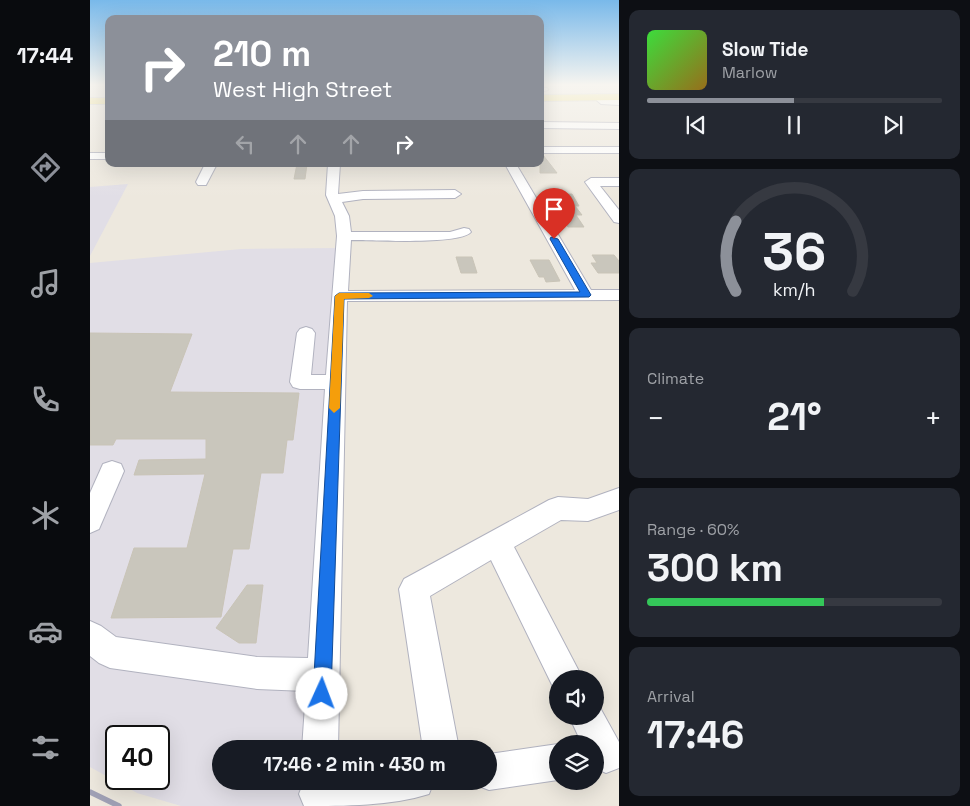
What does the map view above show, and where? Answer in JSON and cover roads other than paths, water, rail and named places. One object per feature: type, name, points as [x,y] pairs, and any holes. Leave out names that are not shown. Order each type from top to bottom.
[{"type":"street","points":[[544,125],[619,126]]},
{"type":"street","points":[[544,150],[619,150]]},
{"type":"street","points":[[90,156],[105,156]]},
{"type":"street","points":[[202,182],[210,167]]},
{"type":"street","points":[[320,740],[339,296],[344,236],[342,216],[333,199],[334,167]]},
{"type":"street","points":[[512,167],[586,295]]},
{"type":"street","points":[[619,182],[591,182],[619,218]]},
{"type":"street","points":[[333,199],[363,195],[455,194]]},
{"type":"street","points":[[344,236],[451,236],[464,232]]},
{"type":"street","points":[[339,296],[619,295]]},
{"type":"street","points":[[306,333],[300,382],[335,382]]},
{"type":"street","points":[[90,521],[112,471]]},
{"type":"street","points":[[439,740],[414,588],[558,508],[588,510],[619,499]]},
{"type":"street","points":[[498,543],[562,670]]},
{"type":"street","points":[[90,637],[110,652],[257,673],[323,676]]},
{"type":"street","points":[[591,725],[607,755]]},
{"type":"street","points":[[497,771],[549,763]]},
{"type":"street","points":[[318,794],[348,790]]},
{"type":"railway","points":[[90,792],[119,806]]}]
